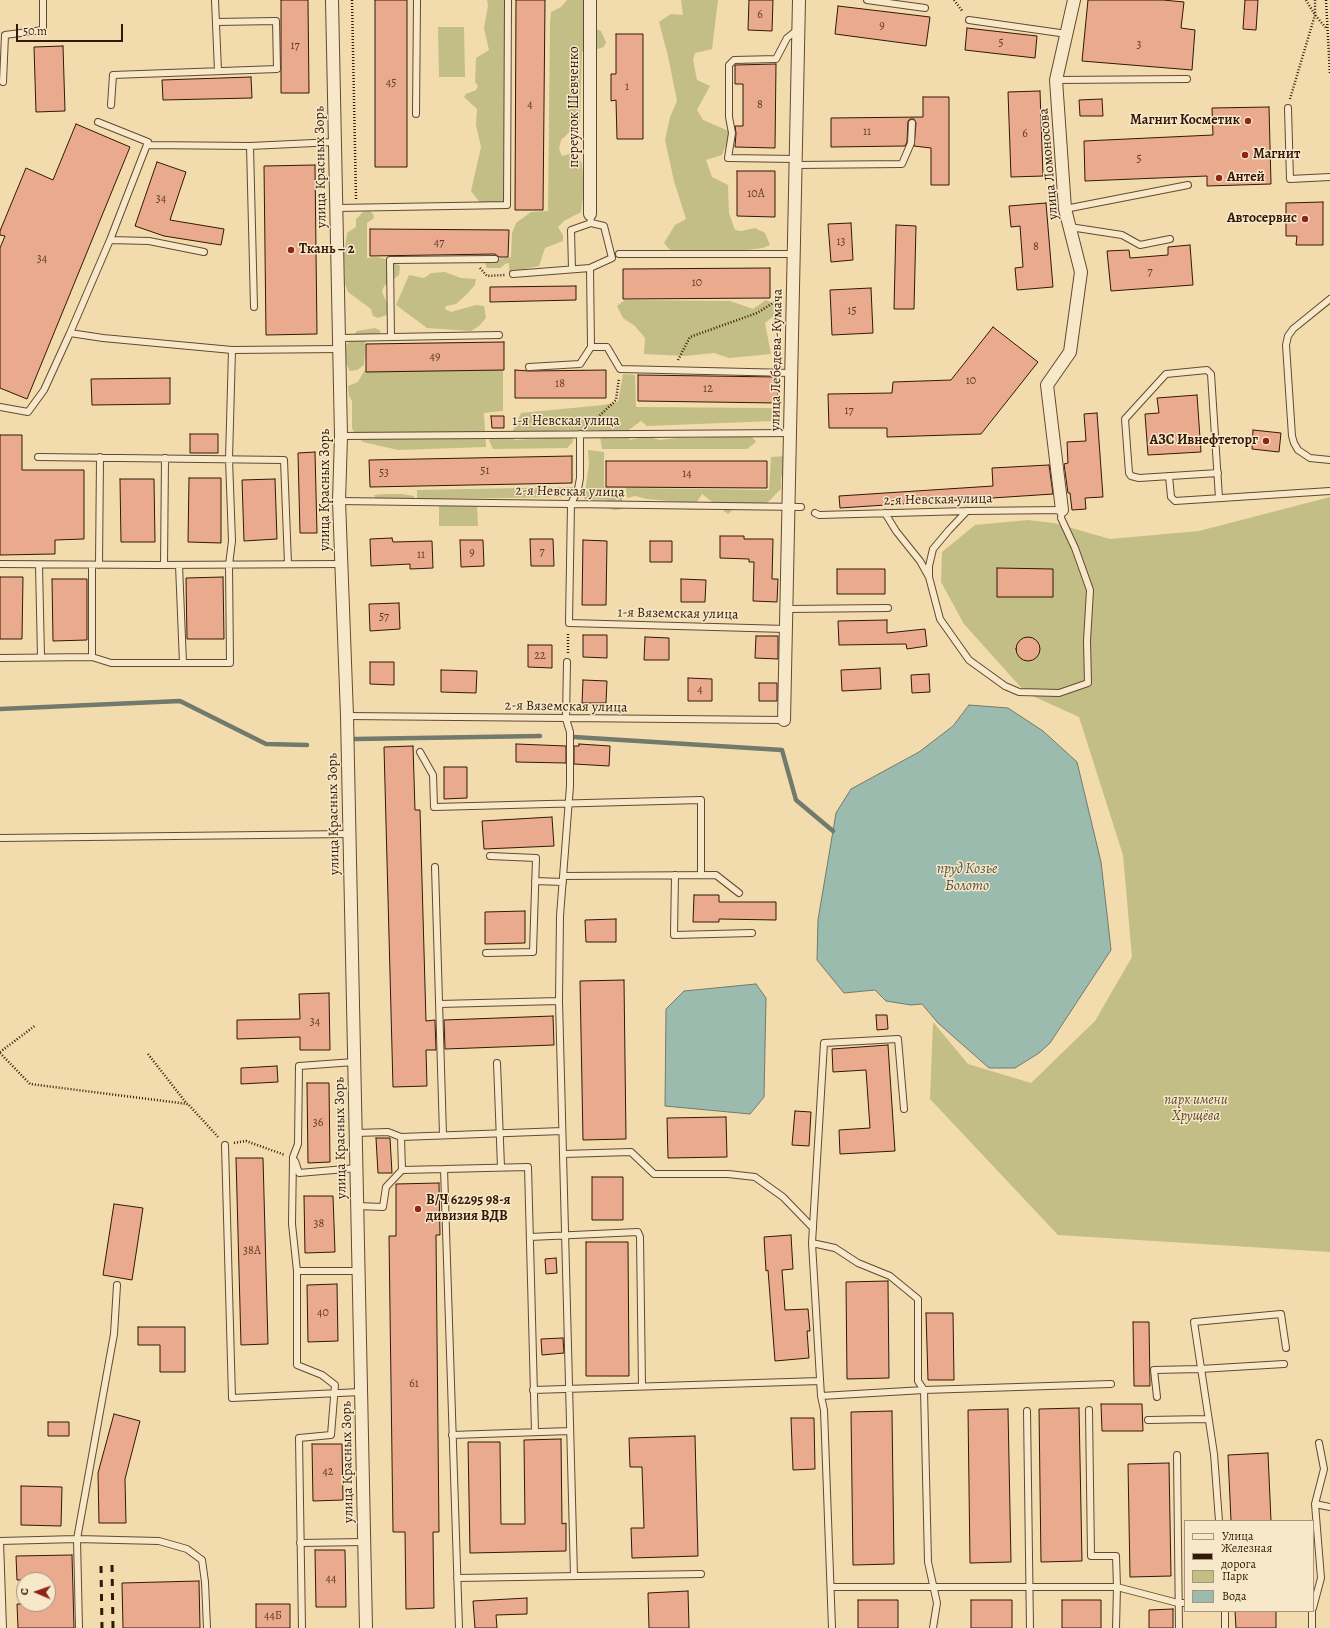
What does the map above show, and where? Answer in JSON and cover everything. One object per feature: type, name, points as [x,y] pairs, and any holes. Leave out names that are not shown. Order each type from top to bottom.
[{"type":"street","name":"улица Красных Зорь","points":[[332,0],[340,344],[341,436],[339,501],[350,834],[366,1628]]},
{"type":"street","name":"переулок Шевченко","points":[[590,0],[590,219]]},
{"type":"street","name":"улица Лебедева-Кумача","points":[[784,720],[787,609],[795,507],[790,433],[799,0]]},
{"type":"street","name":"улица Ломоносова","points":[[1062,510],[1047,385],[1070,352],[1081,272],[1065,209],[1056,80],[1074,0]]},
{"type":"lane","points":[[4,82],[5,35],[43,30],[43,0]]},
{"type":"lane","points":[[216,0],[218,71]]},
{"type":"lane","points":[[416,114],[417,0]]},
{"type":"lane","points":[[337,208],[507,206],[508,0]]},
{"type":"lane","points":[[867,0],[925,8]]},
{"type":"lane","points":[[969,20],[1067,34]]},
{"type":"lane","points":[[112,105],[113,75],[277,69],[276,21],[216,22]]},
{"type":"lane","points":[[798,29],[787,38],[776,59],[734,60],[729,65],[729,117],[732,133],[728,158],[796,162],[902,164],[911,142],[912,123]]},
{"type":"lane","points":[[1056,80],[1187,79]]},
{"type":"lane","points":[[1288,108],[1290,178],[1330,177]]},
{"type":"lane","points":[[0,407],[28,412],[44,390],[110,240],[147,145],[148,142],[98,122]]},
{"type":"lane","points":[[147,145],[250,146],[335,142]]},
{"type":"lane","points":[[250,146],[254,307]]},
{"type":"lane","points":[[1065,209],[1188,184]]},
{"type":"lane","points":[[513,274],[590,268],[612,258],[604,226],[590,219],[571,230],[572,269]]},
{"type":"lane","points":[[1070,227],[1122,235],[1140,245],[1170,239]]},
{"type":"lane","points":[[110,240],[149,241],[204,252]]},
{"type":"lane","points":[[619,254],[794,254]]},
{"type":"lane","points":[[391,337],[390,260],[496,259]]},
{"type":"lane","points":[[529,367],[580,364],[591,347],[590,268]]},
{"type":"lane","points":[[1330,299],[1293,328],[1288,336],[1286,345],[1292,436],[1294,444],[1303,455],[1310,458],[1330,460]]},
{"type":"lane","points":[[70,332],[103,338],[232,350],[340,344],[391,337],[498,335]]},
{"type":"lane","points":[[591,347],[607,347],[620,369],[674,369],[792,373]]},
{"type":"lane","points":[[0,658],[92,657],[111,663],[230,663],[229,565],[232,542],[229,459],[232,350]]},
{"type":"lane","points":[[1218,473],[1139,478],[1131,476],[1128,469],[1126,417],[1164,375],[1169,373],[1207,370],[1211,374],[1220,498]]},
{"type":"lane","name":"1-я Невская улица","points":[[341,436],[790,433]]},
{"type":"lane","points":[[568,623],[571,504],[578,489],[580,478],[580,434]]},
{"type":"lane","points":[[38,457],[284,460],[288,564]]},
{"type":"lane","points":[[98,565],[100,458]]},
{"type":"lane","points":[[164,565],[165,458]]},
{"type":"lane","points":[[1169,476],[1170,497],[1175,501],[1330,491]]},
{"type":"lane","name":"2-я Невская улица","points":[[339,501],[795,507]]},
{"type":"lane","points":[[967,512],[933,549],[929,566],[929,577],[940,619],[969,660],[1005,686],[1019,692],[1059,693],[1088,683],[1087,641],[1090,590],[1075,548],[1061,518],[1062,510]]},
{"type":"lane","name":"2-я Невская улица","points":[[814,513],[1062,510]]},
{"type":"lane","points":[[885,513],[896,531],[920,561],[929,577]]},
{"type":"lane","points":[[0,564],[341,564]]},
{"type":"lane","points":[[39,564],[41,657]]},
{"type":"lane","points":[[92,565],[92,657]]},
{"type":"lane","points":[[179,565],[183,663]]},
{"type":"lane","points":[[787,609],[888,608]]},
{"type":"lane","name":"1-я Вяземская улица","points":[[568,623],[786,629]]},
{"type":"lane","points":[[567,662],[566,719],[570,732],[569,803],[560,916],[559,1001],[574,1576]]},
{"type":"lane","name":"2-я Вяземская улица","points":[[347,716],[784,720]]},
{"type":"lane","points":[[420,752],[434,775],[434,807],[701,800],[702,875]]},
{"type":"lane","points":[[0,838],[350,834]]},
{"type":"lane","points":[[486,953],[533,952],[536,858],[490,856]]},
{"type":"lane","points":[[435,867],[443,1135]]},
{"type":"lane","points":[[675,875],[674,935],[752,933]]},
{"type":"lane","points":[[535,881],[675,875],[716,875],[739,893]]},
{"type":"lane","points":[[439,1004],[559,1001]]},
{"type":"lane","points":[[832,1628],[824,1410],[820,1396],[812,1243],[824,1043],[898,1039],[904,1109]]},
{"type":"lane","points":[[302,1628],[299,1438],[331,1434],[335,1385],[322,1375],[297,1365],[297,1271],[292,1224],[293,1157],[298,1144],[298,1066],[354,1062]]},
{"type":"lane","points":[[498,1063],[500,1167]]},
{"type":"lane","points":[[356,1133],[388,1132],[401,1137],[562,1131]]},
{"type":"lane","points":[[358,1206],[383,1207],[386,1187],[402,1170],[401,1137]]},
{"type":"lane","points":[[224,1145],[232,1398],[362,1392]]},
{"type":"lane","points":[[563,1154],[631,1152],[654,1174],[728,1174],[755,1177],[783,1197],[813,1228]]},
{"type":"lane","points":[[293,1157],[299,1173],[357,1168]]},
{"type":"lane","points":[[402,1170],[528,1167],[535,1432]]},
{"type":"lane","points":[[444,1169],[459,1628]]},
{"type":"lane","points":[[530,1237],[638,1232],[640,1237],[642,1386]]},
{"type":"lane","points":[[812,1243],[835,1248],[858,1263],[890,1276],[918,1299],[918,1382],[924,1390],[928,1562],[937,1603],[933,1628]]},
{"type":"lane","points":[[297,1271],[359,1271]]},
{"type":"lane","points":[[79,1628],[77,1539],[114,1334],[117,1285]]},
{"type":"lane","points":[[1219,1520],[1214,1454],[1194,1322],[1281,1314],[1286,1348]]},
{"type":"lane","points":[[1157,1397],[1154,1370],[1284,1364]]},
{"type":"lane","points":[[533,1390],[820,1380]]},
{"type":"lane","points":[[820,1396],[924,1390],[1111,1384]]},
{"type":"lane","points":[[1089,1410],[1092,1556],[1116,1556],[1116,1628]]},
{"type":"lane","points":[[1027,1411],[1030,1628]]},
{"type":"lane","points":[[1148,1420],[1208,1419]]},
{"type":"lane","points":[[452,1435],[570,1431]]},
{"type":"lane","points":[[1314,1604],[1321,1578],[1315,1504],[1324,1469],[1319,1443]]},
{"type":"lane","points":[[1177,1455],[1179,1628]]},
{"type":"lane","points":[[1315,1504],[1330,1507]]},
{"type":"lane","points":[[3,1628],[0,1541],[77,1539],[159,1541],[186,1549],[202,1560],[206,1582],[207,1628]]},
{"type":"lane","points":[[300,1543],[365,1542]]},
{"type":"lane","points":[[457,1578],[700,1574]]},
{"type":"lane","points":[[831,1587],[1117,1587],[1178,1603],[1184,1603]]},
{"type":"lane","points":[[1225,1612],[1225,1628]]},
{"type":"lane","points":[[1312,1612],[1312,1628]]},
{"type":"path","points":[[352,0],[356,208]]},
{"type":"path","points":[[954,0],[969,20]]},
{"type":"path","points":[[1306,0],[1315,15],[1328,30]]},
{"type":"path","points":[[1288,108],[1315,15],[1315,0]]},
{"type":"path","points":[[1326,0],[1330,75]]},
{"type":"path","points":[[472,259],[487,276],[513,274]]},
{"type":"path","points":[[674,369],[690,337],[758,313],[793,291]]},
{"type":"path","points":[[580,434],[616,400],[619,387],[620,369]]},
{"type":"path","points":[[567,662],[568,623]]},
{"type":"path","points":[[36,1025],[0,1053],[30,1084],[188,1104]]},
{"type":"path","points":[[148,1054],[188,1104],[224,1145],[246,1142],[293,1157]]},
{"type":"green space","points":[[487,0],[507,0],[503,182],[507,205],[481,204],[471,191],[481,147],[476,125],[477,109],[464,97],[466,94],[476,90],[478,86],[475,82],[476,58],[489,50],[484,28],[488,6]]},
{"type":"green space","points":[[567,0],[589,0],[589,15],[583,22],[585,29],[592,28],[601,31],[606,42],[604,47],[591,51],[590,48],[582,52],[580,122],[561,140],[559,149],[562,156],[576,152],[582,164],[584,189],[581,212],[564,221],[558,227],[563,235],[563,241],[545,248],[539,266],[509,272],[509,263],[500,268],[487,268],[484,261],[511,257],[512,233],[516,223],[531,212],[548,211],[551,12],[561,7]]},
{"type":"green space","points":[[681,0],[718,0],[712,49],[695,53],[693,60],[697,80],[710,86],[697,110],[703,120],[731,132],[722,155],[706,160],[712,177],[728,185],[729,213],[735,230],[741,231],[755,228],[765,233],[770,245],[763,248],[712,254],[672,252],[664,243],[675,225],[686,219],[674,181],[665,140],[670,117],[677,101],[668,56],[659,22],[671,14],[683,15]]},
{"type":"green space","points":[[438,27],[464,27],[465,77],[439,77]]},
{"type":"green space","points":[[370,211],[374,218],[367,223],[367,258],[376,257],[390,260],[400,266],[399,275],[384,286],[382,292],[389,307],[387,315],[378,318],[373,316],[371,309],[348,292],[345,283],[344,254],[347,233],[356,227],[356,219],[363,212]]},
{"type":"green space","points":[[445,272],[461,278],[476,279],[475,285],[466,295],[456,304],[446,306],[445,309],[451,312],[476,305],[484,306],[486,318],[479,326],[471,331],[427,328],[396,305],[409,275],[424,278],[431,273]]},
{"type":"green space","points":[[625,300],[730,301],[753,309],[766,300],[776,305],[775,315],[765,323],[771,354],[729,358],[714,353],[685,356],[644,354],[645,338],[635,326],[623,318],[617,306]]},
{"type":"green space","points":[[375,328],[381,331],[376,336],[366,337],[364,365],[357,370],[350,371],[345,361],[345,347],[357,331]]},
{"type":"green space","points":[[503,368],[503,411],[484,413],[486,447],[398,450],[363,442],[355,434],[352,428],[352,401],[349,396],[348,386],[358,382],[364,371]]},
{"type":"green space","points":[[623,374],[635,375],[636,407],[774,408],[773,421],[647,426],[641,421],[626,432],[630,440],[645,436],[660,440],[701,438],[736,432],[749,433],[756,442],[747,449],[602,449],[599,430],[563,430],[525,435],[512,433],[521,413],[603,405],[618,402]]},
{"type":"green space","points":[[496,432],[508,434],[515,440],[572,436],[573,442],[567,448],[493,449],[489,440]]},
{"type":"green space","points":[[588,450],[604,452],[604,487],[621,489],[623,509],[614,510],[602,505],[608,500],[584,499],[589,464]]},
{"type":"green space","points":[[787,456],[785,472],[781,477],[781,489],[765,505],[736,507],[728,514],[702,494],[697,502],[703,509],[688,510],[680,502],[647,499],[635,496],[627,498],[626,488],[769,490],[771,457]]},
{"type":"green space","points":[[573,487],[573,497],[417,499],[417,490]]},
{"type":"green space","points":[[384,494],[414,496],[413,502],[377,502],[374,495]]},
{"type":"green space","name":"парк имени Хрущёва","points":[[1330,497],[1330,1252],[1058,1235],[930,1099],[933,1022],[968,1064],[1031,1083],[1095,1021],[1132,957],[1123,855],[1079,717],[1026,693],[964,624],[941,582],[942,552],[975,525],[1028,520],[1054,523],[1110,539],[1199,531]]},
{"type":"green space","points":[[439,506],[477,506],[478,526],[439,526]]},
{"type":"water","name":"пруд Козье Болото","points":[[969,705],[1008,708],[1043,731],[1077,762],[1101,862],[1111,950],[1050,1043],[1039,1053],[1015,1068],[989,1068],[938,1023],[922,1004],[911,1005],[886,1001],[875,990],[844,993],[817,960],[818,920],[836,813],[851,789],[919,752],[953,726]]},
{"type":"water","points":[[756,984],[766,998],[764,1097],[750,1114],[665,1106],[666,1009],[684,991]]},
{"type":"building","points":[[281,0],[308,0],[309,93],[281,93]]},
{"type":"building","points":[[375,0],[407,0],[407,167],[375,167]]},
{"type":"building","points":[[516,0],[545,0],[543,210],[515,210]]},
{"type":"building","points":[[749,0],[773,0],[772,31],[748,30]]},
{"type":"building","points":[[1088,0],[1163,0],[1184,2],[1181,28],[1195,30],[1192,70],[1082,61]]},
{"type":"building","points":[[1245,0],[1258,0],[1256,30],[1243,29]]},
{"type":"building","points":[[838,6],[930,17],[926,46],[835,34]]},
{"type":"building","points":[[967,28],[1037,36],[1035,58],[965,50]]},
{"type":"building","points":[[616,34],[643,34],[643,139],[617,139],[616,100],[611,101],[611,74],[616,74]]},
{"type":"building","points":[[63,46],[65,111],[36,112],[34,47]]},
{"type":"building","points":[[776,64],[775,148],[735,147],[735,126],[743,126],[743,84],[735,84],[735,65]]},
{"type":"building","points":[[251,77],[252,98],[163,100],[162,80]]},
{"type":"building","points":[[1040,91],[1043,176],[1011,177],[1008,92]]},
{"type":"building","points":[[923,97],[949,97],[949,185],[931,185],[931,148],[914,146],[916,123],[914,119],[910,119],[908,121],[907,142],[905,146],[831,147],[831,118],[923,117]]},
{"type":"building","points":[[1102,99],[1103,116],[1080,116],[1079,100]]},
{"type":"building","points":[[1269,107],[1271,184],[1207,186],[1207,176],[1085,181],[1084,141],[1213,135],[1212,108]]},
{"type":"building","points":[[76,124],[130,147],[27,399],[0,388],[0,248],[5,236],[0,235],[0,231],[26,168],[53,180]]},
{"type":"building","points":[[157,162],[186,172],[170,220],[224,229],[221,245],[164,236],[135,226]]},
{"type":"building","name":"Ткань – 2","points":[[315,165],[317,334],[266,335],[264,166]]},
{"type":"building","points":[[737,171],[775,171],[775,217],[737,216]]},
{"type":"building","name":"Автосервис","points":[[1323,202],[1323,245],[1296,245],[1297,236],[1286,236],[1286,203]]},
{"type":"building","points":[[1046,203],[1053,287],[1017,290],[1015,268],[1023,267],[1020,226],[1011,227],[1009,206]]},
{"type":"building","points":[[851,223],[853,260],[831,262],[828,224]]},
{"type":"building","points":[[896,225],[916,226],[914,309],[894,309]]},
{"type":"building","points":[[370,229],[509,230],[508,257],[499,257],[495,254],[370,256]]},
{"type":"building","points":[[1190,245],[1193,285],[1111,291],[1107,251],[1129,250],[1130,258],[1168,255],[1168,247]]},
{"type":"building","points":[[770,268],[770,298],[623,299],[623,269]]},
{"type":"building","points":[[576,286],[576,300],[490,302],[490,287]]},
{"type":"building","points":[[871,288],[873,333],[832,335],[830,290]]},
{"type":"building","points":[[993,327],[1038,362],[981,434],[887,437],[887,428],[829,428],[828,394],[892,393],[893,382],[951,380]]},
{"type":"building","points":[[504,342],[504,370],[366,372],[366,344]]},
{"type":"building","points":[[515,370],[606,370],[606,398],[515,398]]},
{"type":"building","points":[[638,375],[778,377],[778,403],[638,401]]},
{"type":"building","points":[[170,378],[170,404],[92,405],[91,379]]},
{"type":"building","points":[[1197,395],[1201,452],[1148,455],[1145,414],[1159,413],[1157,398]]},
{"type":"building","points":[[1097,413],[1103,497],[1085,498],[1086,509],[1072,510],[1064,464],[1068,463],[1067,442],[1086,441],[1084,414]]},
{"type":"building","points":[[491,416],[504,416],[504,428],[492,428]]},
{"type":"building","name":"АЗС Ивнефтеторг","points":[[1253,430],[1281,433],[1279,452],[1252,449]]},
{"type":"building","points":[[190,434],[218,434],[218,453],[190,453]]},
{"type":"building","points":[[0,435],[22,435],[22,470],[84,470],[84,539],[55,540],[55,554],[0,555]]},
{"type":"building","points":[[315,452],[317,533],[300,533],[298,453]]},
{"type":"building","points":[[572,456],[572,483],[370,487],[369,460]]},
{"type":"building","points":[[606,461],[767,461],[767,488],[606,487]]},
{"type":"building","points":[[1049,465],[1053,494],[840,508],[839,496],[993,486],[992,468]]},
{"type":"building","points":[[189,478],[221,478],[221,543],[188,542]]},
{"type":"building","points":[[120,479],[154,479],[155,542],[121,542]]},
{"type":"building","points":[[275,479],[277,539],[244,541],[242,480]]},
{"type":"building","points":[[720,536],[744,536],[744,539],[773,539],[772,579],[778,579],[777,602],[753,601],[754,562],[749,562],[749,559],[720,558]]},
{"type":"building","points":[[392,538],[393,542],[432,541],[433,568],[410,569],[410,564],[371,566],[370,539]]},
{"type":"building","points":[[530,539],[553,539],[554,566],[531,566]]},
{"type":"building","points":[[460,540],[483,540],[484,566],[461,567]]},
{"type":"building","points":[[583,540],[607,541],[606,605],[582,605]]},
{"type":"building","points":[[650,541],[672,541],[672,562],[650,562]]},
{"type":"building","points":[[997,568],[1053,569],[1053,597],[997,597]]},
{"type":"building","points":[[837,569],[885,569],[885,594],[837,594]]},
{"type":"building","points":[[0,577],[23,577],[22,639],[0,639]]},
{"type":"building","points":[[223,577],[224,639],[187,639],[186,578]]},
{"type":"building","points":[[52,579],[87,579],[87,640],[53,641]]},
{"type":"building","points":[[681,579],[706,580],[705,602],[681,602]]},
{"type":"building","points":[[399,603],[400,629],[370,631],[369,604]]},
{"type":"building","points":[[887,620],[887,633],[925,629],[927,646],[907,649],[906,644],[839,645],[838,621]]},
{"type":"building","points":[[583,635],[607,635],[607,658],[583,657]]},
{"type":"building","points":[[756,636],[778,636],[778,659],[755,658]]},
{"type":"building","points":[[645,637],[669,638],[669,660],[644,660]]},
{"type":"building","points":[[1028,637],[1036,641],[1040,649],[1036,657],[1028,661],[1020,657],[1016,649],[1020,641]]},
{"type":"building","points":[[528,645],[552,645],[552,668],[528,667]]},
{"type":"building","points":[[370,662],[394,662],[394,685],[370,684]]},
{"type":"building","points":[[880,668],[881,689],[842,691],[841,670]]},
{"type":"building","points":[[441,670],[477,671],[476,693],[441,692]]},
{"type":"building","points":[[929,674],[930,692],[912,693],[911,675]]},
{"type":"building","points":[[688,678],[712,679],[712,701],[688,701]]},
{"type":"building","points":[[583,680],[607,681],[606,703],[582,703]]},
{"type":"building","points":[[759,683],[777,683],[777,701],[759,701]]},
{"type":"building","points":[[516,744],[566,746],[566,763],[516,762]]},
{"type":"building","points":[[579,744],[610,746],[609,766],[574,764],[574,746],[579,746]]},
{"type":"building","points":[[413,746],[415,810],[420,810],[426,1021],[435,1020],[436,1050],[426,1050],[427,1086],[393,1087],[384,747]]},
{"type":"building","points":[[444,767],[467,767],[467,798],[444,799]]},
{"type":"building","points":[[552,817],[554,846],[484,849],[482,821]]},
{"type":"building","points":[[694,895],[719,895],[719,902],[776,902],[776,920],[719,919],[719,922],[693,922]]},
{"type":"building","points":[[525,911],[525,943],[485,944],[485,912]]},
{"type":"building","points":[[616,919],[616,942],[586,942],[585,920]]},
{"type":"building","points":[[624,980],[626,1139],[583,1140],[580,981]]},
{"type":"building","points":[[329,993],[330,1050],[300,1050],[300,1037],[237,1039],[237,1020],[300,1019],[299,994]]},
{"type":"building","points":[[876,1015],[887,1015],[888,1029],[877,1030]]},
{"type":"building","points":[[553,1016],[554,1045],[445,1049],[444,1020]]},
{"type":"building","points":[[888,1045],[895,1151],[840,1154],[839,1130],[870,1128],[866,1070],[833,1072],[832,1049]]},
{"type":"building","points":[[277,1066],[278,1082],[241,1084],[241,1068]]},
{"type":"building","points":[[307,1083],[329,1083],[330,1162],[308,1163]]},
{"type":"building","points":[[795,1111],[811,1112],[809,1146],[792,1145]]},
{"type":"building","points":[[726,1117],[727,1157],[668,1158],[667,1118]]},
{"type":"building","points":[[376,1138],[390,1138],[392,1173],[378,1173]]},
{"type":"building","points":[[236,1158],[263,1158],[268,1344],[241,1345]]},
{"type":"building","points":[[592,1177],[623,1177],[623,1220],[592,1220]]},
{"type":"building","points":[[439,1183],[440,1235],[436,1235],[439,1532],[433,1532],[434,1608],[406,1609],[405,1532],[393,1532],[389,1236],[396,1236],[396,1184]]},
{"type":"building","points":[[304,1196],[333,1196],[335,1252],[305,1253]]},
{"type":"building","points":[[114,1204],[143,1208],[132,1280],[103,1275]]},
{"type":"building","points":[[791,1235],[793,1269],[782,1270],[785,1310],[808,1309],[810,1331],[807,1331],[809,1358],[775,1361],[764,1237]]},
{"type":"building","points":[[586,1242],[628,1242],[629,1376],[586,1376]]},
{"type":"building","points":[[556,1258],[557,1273],[546,1274],[545,1259]]},
{"type":"building","points":[[888,1281],[889,1378],[847,1379],[846,1282]]},
{"type":"building","points":[[337,1284],[338,1341],[308,1342],[307,1285]]},
{"type":"building","points":[[926,1313],[953,1313],[954,1380],[928,1380]]},
{"type":"building","points":[[1133,1322],[1149,1322],[1150,1386],[1134,1386]]},
{"type":"building","points":[[138,1327],[185,1327],[185,1372],[160,1372],[160,1345],[138,1345]]},
{"type":"building","points":[[563,1338],[564,1353],[542,1355],[541,1339]]},
{"type":"building","points":[[1101,1404],[1142,1404],[1143,1431],[1102,1431]]},
{"type":"building","points":[[1079,1408],[1082,1561],[1041,1562],[1039,1409]]},
{"type":"building","points":[[1008,1409],[1011,1562],[970,1563],[968,1410]]},
{"type":"building","points":[[892,1411],[894,1564],[853,1565],[851,1412]]},
{"type":"building","points":[[114,1414],[140,1421],[125,1479],[126,1523],[99,1523],[98,1473]]},
{"type":"building","points":[[791,1418],[814,1418],[815,1469],[793,1470]]},
{"type":"building","points":[[48,1422],[69,1422],[69,1436],[48,1436]]},
{"type":"building","points":[[695,1436],[698,1556],[632,1558],[631,1528],[644,1528],[642,1467],[630,1467],[629,1438]]},
{"type":"building","points":[[561,1439],[562,1524],[566,1523],[566,1551],[470,1553],[468,1442],[500,1442],[501,1524],[525,1524],[524,1440]]},
{"type":"building","points":[[312,1444],[342,1444],[343,1500],[313,1501]]},
{"type":"building","points":[[1268,1453],[1271,1520],[1231,1520],[1228,1455]]},
{"type":"building","points":[[1169,1463],[1171,1576],[1130,1577],[1128,1464]]},
{"type":"building","points":[[21,1486],[62,1487],[61,1526],[21,1525]]},
{"type":"building","points":[[315,1550],[345,1550],[346,1607],[316,1607]]},
{"type":"building","points":[[72,1555],[74,1628],[18,1628],[17,1612],[56,1612],[56,1572],[17,1572],[16,1556]]},
{"type":"building","points":[[199,1581],[200,1628],[123,1628],[122,1583]]},
{"type":"building","points":[[688,1591],[689,1628],[649,1628],[648,1593]]},
{"type":"building","points":[[527,1598],[527,1614],[496,1615],[497,1628],[475,1628],[473,1601]]},
{"type":"building","points":[[858,1600],[898,1600],[898,1628],[858,1628]]},
{"type":"building","points":[[971,1600],[1012,1600],[1012,1628],[971,1628]]},
{"type":"building","points":[[1062,1600],[1101,1600],[1101,1628],[1062,1628]]},
{"type":"building","points":[[256,1604],[290,1604],[290,1628],[256,1628]]},
{"type":"building","points":[[1173,1609],[1173,1628],[1149,1628],[1149,1610]]},
{"type":"building","points":[[1235,1612],[1276,1612],[1276,1628],[1236,1628]]},
{"type":"waterway","points":[[0,709],[180,701],[266,744],[307,745]]},
{"type":"waterway","points":[[355,739],[540,736]]},
{"type":"waterway","points":[[574,737],[782,750],[796,800],[833,831]]},
{"type":"railway","points":[[112,1565],[113,1628]]},
{"type":"railway","points":[[101,1566],[102,1628]]},
{"type":"place","name":"Магнит Косметик","points":[[1248,121]]},
{"type":"place","name":"Магнит","points":[[1245,155]]},
{"type":"place","name":"Антей","points":[[1219,178]]},
{"type":"place","name":"Автосервис","points":[[1305,219]]},
{"type":"place","name":"Ткань – 2","points":[[291,250]]},
{"type":"place","name":"АЗС Ивнефтеторг","points":[[1266,441]]},
{"type":"place","name":"В/Ч 62295 98-я дивизия ВДВ","points":[[418,1209]]}]
